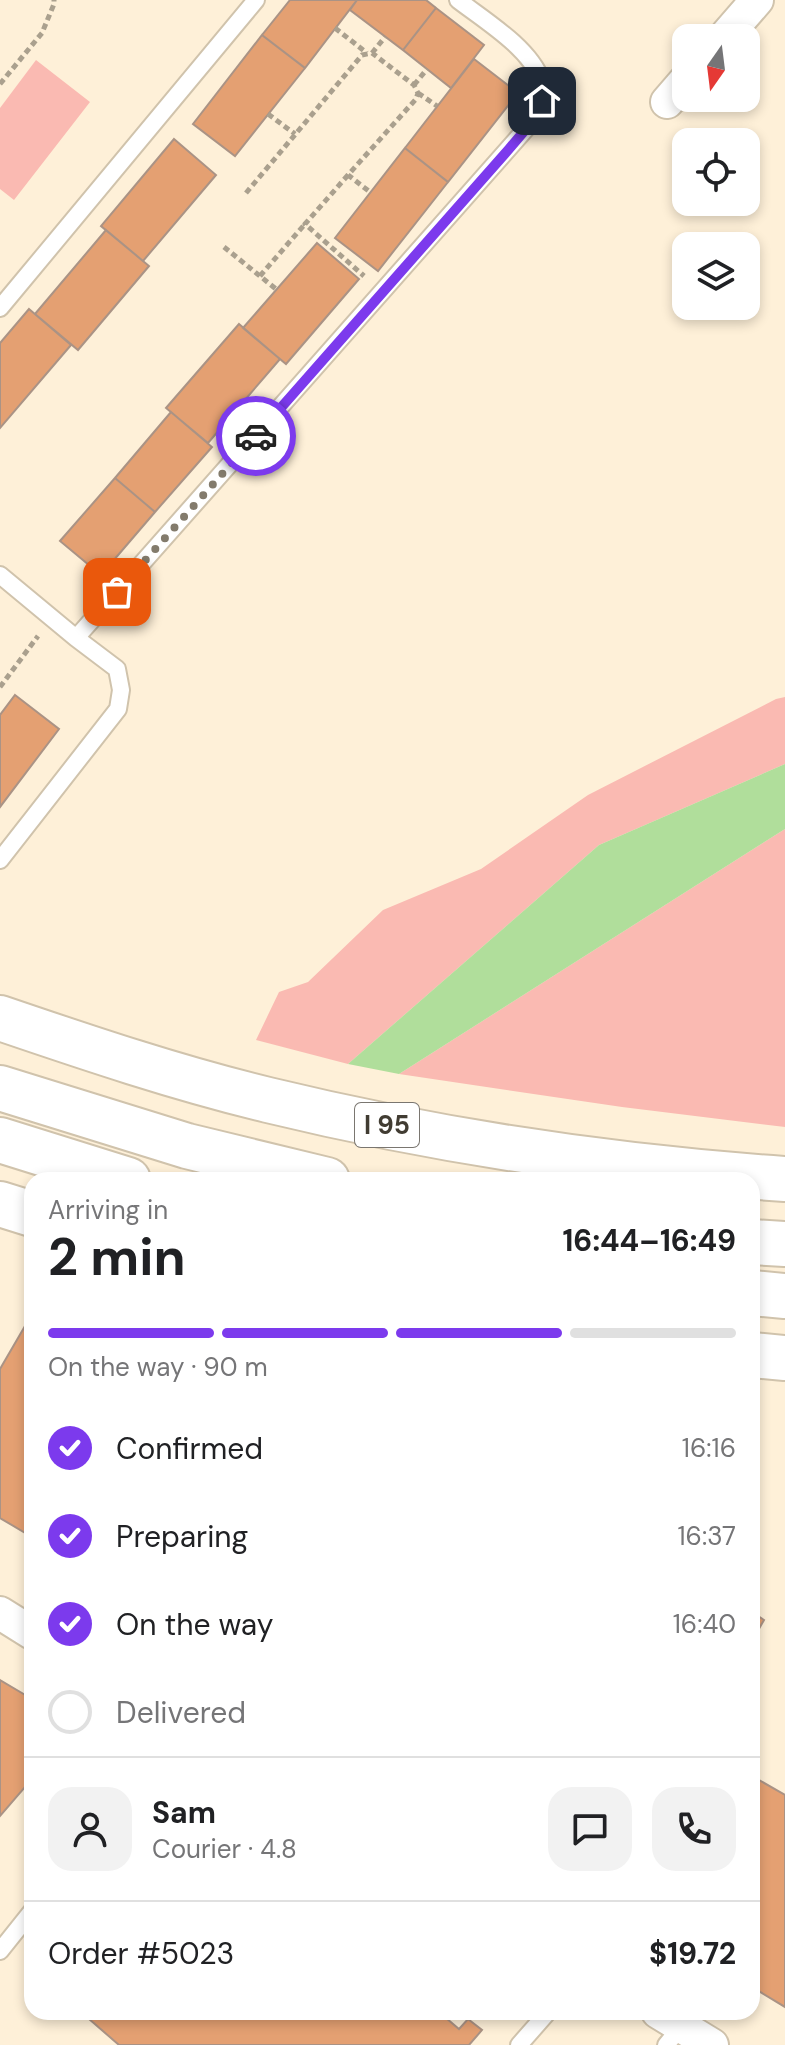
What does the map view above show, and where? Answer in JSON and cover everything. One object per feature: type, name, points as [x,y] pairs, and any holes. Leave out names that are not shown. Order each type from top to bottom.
[{"type":"highway","name":"I 95","points":[[0,1018],[175,1074],[267,1100],[363,1121],[566,1157],[715,1172]]},
{"type":"highway","points":[[0,1088],[187,1146],[294,1172]]},
{"type":"highway","points":[[0,1140],[102,1172]]},
{"type":"highway","name":"I 95","points":[[760,1176],[785,1179]]},
{"type":"highway","points":[[0,1204],[24,1212]]},
{"type":"highway","points":[[760,1242],[785,1244]]},
{"type":"highway","points":[[760,1294],[785,1296]]},
{"type":"highway","points":[[760,1356],[785,1358]]},
{"type":"street","points":[[736,24],[757,0]]},
{"type":"street","points":[[0,1613],[24,1628]]},
{"type":"street","points":[[668,2028],[712,2045]]},
{"type":"lane","points":[[0,308],[256,0]]},
{"type":"lane","points":[[76,638],[532,122],[542,101],[542,81],[533,66],[518,47],[458,0]]},
{"type":"lane","points":[[0,575],[117,669],[121,690],[118,709],[0,860]]},
{"type":"lane","points":[[0,1951],[24,1921]]},
{"type":"lane","points":[[519,2045],[541,2020]]},
{"type":"path","points":[[0,84],[42,33],[54,0]]},
{"type":"path","points":[[335,28],[414,85],[418,93],[437,106]]},
{"type":"path","points":[[246,193],[362,55],[370,53],[385,37]]},
{"type":"path","points":[[414,85],[427,69]]},
{"type":"path","points":[[260,276],[387,133],[418,93]]},
{"type":"path","points":[[268,114],[295,134]]},
{"type":"path","points":[[348,175],[370,192]]},
{"type":"path","points":[[305,224],[383,292]]},
{"type":"path","points":[[224,247],[276,289]]},
{"type":"path","points":[[0,687],[52,618]]},
{"type":"shaded area","points":[[36,60],[90,102],[14,200],[0,189],[0,108]]},
{"type":"shaded area","points":[[785,697],[785,764],[599,845],[348,1064],[256,1040],[279,992],[308,982],[383,910],[481,869],[588,795]]},
{"type":"shaded area","points":[[785,764],[785,829],[399,1074],[348,1064],[599,845]]},
{"type":"shaded area","points":[[785,829],[785,1127],[399,1074]]},
{"type":"building","points":[[290,0],[357,0],[305,68],[262,35]]},
{"type":"building","points":[[357,0],[426,0],[436,8],[403,50],[350,10]]},
{"type":"building","points":[[436,8],[484,45],[451,88],[403,50]]},
{"type":"building","points":[[262,35],[305,68],[235,156],[193,124]]},
{"type":"building","points":[[474,59],[518,93],[448,182],[405,148]]},
{"type":"building","points":[[174,139],[216,175],[143,261],[101,226]]},
{"type":"building","points":[[405,148],[448,182],[378,271],[335,238]]},
{"type":"building","points":[[106,230],[149,266],[78,350],[35,314]]},
{"type":"building","points":[[317,243],[359,279],[286,364],[243,328]]},
{"type":"building","points":[[29,309],[71,345],[0,428],[0,343]]},
{"type":"building","points":[[239,324],[280,359],[208,443],[166,408]]},
{"type":"building","points":[[171,412],[212,447],[155,512],[115,478]]},
{"type":"building","points":[[115,478],[155,512],[101,575],[60,541]]},
{"type":"building","points":[[15,695],[59,729],[0,807],[0,715]]},
{"type":"building","points":[[24,1328],[24,1532],[0,1518],[0,1369]]},
{"type":"building","points":[[0,1680],[24,1694],[24,1788],[0,1816]]},
{"type":"building","points":[[760,1781],[785,1795],[785,2007],[760,1992]]},
{"type":"building","points":[[90,2020],[448,2020],[459,2029],[469,2020],[482,2030],[469,2045],[119,2045]]},
{"type":"way so far","points":[[117,592],[256,436]]},
{"type":"route","points":[[256,436],[509,149],[532,122],[542,101]]}]
